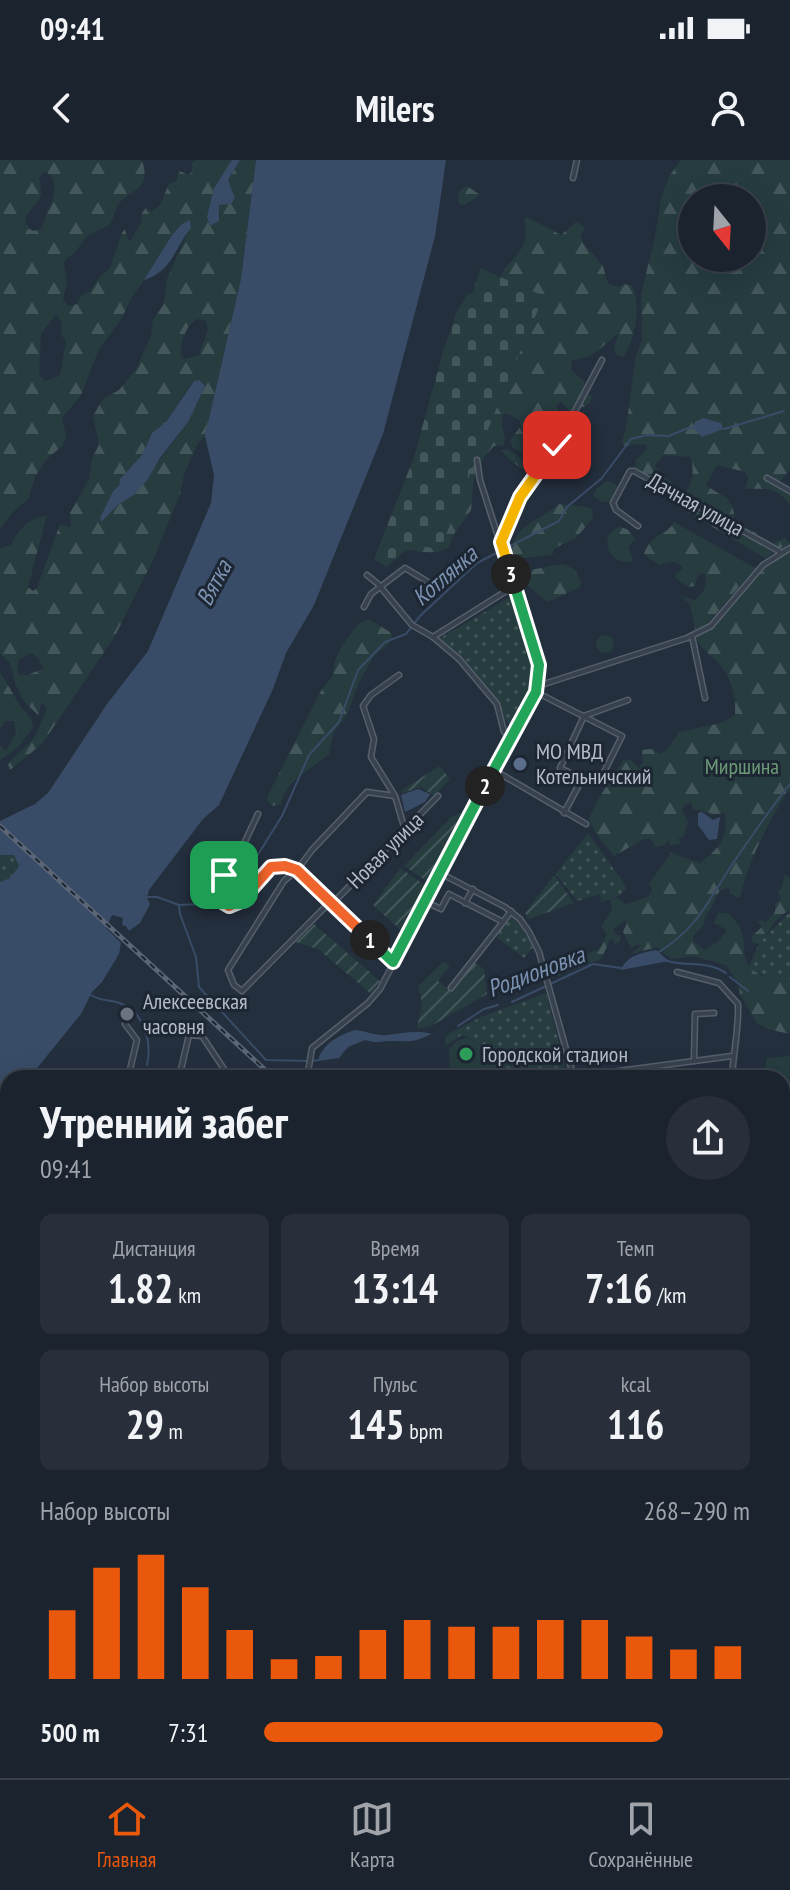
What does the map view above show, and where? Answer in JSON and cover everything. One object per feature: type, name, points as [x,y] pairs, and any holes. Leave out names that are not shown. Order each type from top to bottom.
[{"type":"street","points":[[573,178],[577,160]]},
{"type":"street","points":[[501,542],[520,497],[557,445],[602,360]]},
{"type":"street","points":[[308,1070],[312,1048],[377,994],[537,689],[539,665],[480,480],[477,460]]},
{"type":"street","name":"Дачная улица","points":[[638,526],[616,510],[613,503],[630,471],[780,552]]},
{"type":"street","points":[[767,478],[790,491]]},
{"type":"street","points":[[537,689],[692,636],[711,626],[763,565],[790,548]]},
{"type":"street","points":[[364,607],[371,594],[405,568],[428,582]]},
{"type":"street","points":[[367,575],[381,587],[408,621],[459,659],[497,704],[504,732],[512,736]]},
{"type":"street","points":[[433,637],[514,586]]},
{"type":"street","points":[[692,636],[705,698]]},
{"type":"street","points":[[399,675],[371,695],[363,706],[374,739],[371,757],[395,796],[405,830]]},
{"type":"street","points":[[537,689],[584,716],[622,736],[601,778],[582,779],[560,768],[584,716],[628,700]]},
{"type":"street","points":[[494,770],[586,824]]},
{"type":"street","points":[[564,813],[582,779]]},
{"type":"street","points":[[297,870],[367,792],[395,796]]},
{"type":"street","name":"Новая улица","points":[[297,870],[280,886],[228,970],[234,985],[242,991],[438,796]]},
{"type":"street","points":[[258,814],[214,897],[229,906],[238,903],[271,867],[285,866],[297,870],[393,962]]},
{"type":"street","points":[[440,873],[511,911],[524,924],[539,952],[572,1070]]},
{"type":"street","points":[[465,903],[473,889]]},
{"type":"street","points":[[426,902],[441,909],[449,894],[503,922]]},
{"type":"street","points":[[451,988],[511,911]]},
{"type":"street","points":[[677,972],[714,980],[735,999],[737,1041],[732,1070]]},
{"type":"street","points":[[694,1061],[695,1014],[714,1013]]},
{"type":"street","points":[[125,1024],[137,1040],[130,1070]]},
{"type":"street","points":[[181,1070],[189,1035],[202,1036],[225,1070]]},
{"type":"street","points":[[630,1070],[732,1056]]},
{"type":"green space","points":[[0,160],[142,160],[144,176],[140,186],[118,204],[109,225],[87,236],[64,263],[67,281],[63,300],[69,306],[77,304],[80,297],[90,291],[110,268],[122,233],[125,229],[128,240],[131,240],[142,221],[142,213],[146,208],[151,212],[158,206],[169,184],[177,181],[178,170],[188,175],[196,160],[232,160],[214,188],[209,225],[213,225],[220,217],[219,205],[233,202],[235,198],[228,180],[240,160],[256,160],[241,279],[205,436],[198,443],[184,474],[180,494],[153,560],[115,636],[42,744],[10,770],[8,764],[37,732],[46,707],[41,702],[39,716],[24,701],[10,663],[0,653],[0,548],[11,545],[21,529],[30,522],[47,515],[28,587],[33,591],[37,588],[60,524],[71,527],[70,513],[89,479],[92,458],[99,445],[93,416],[103,399],[119,390],[135,371],[151,336],[153,320],[164,304],[167,279],[192,223],[172,235],[161,257],[99,349],[81,395],[62,418],[66,436],[63,445],[47,459],[36,475],[28,499],[0,529]],"holes":[[[45,171],[51,177],[55,191],[42,229],[34,231],[29,229],[25,219],[39,200],[39,177]],[[56,315],[61,321],[62,336],[66,341],[60,376],[45,381],[39,375],[41,333]],[[206,320],[208,329],[199,355],[184,359],[181,354],[183,339],[193,322]],[[193,381],[188,422],[135,494],[101,522],[113,491],[142,455],[152,433],[166,422]],[[32,653],[39,659],[43,669],[27,675],[18,674],[18,660]]]},
{"type":"green space","points":[[681,160],[790,160],[790,470],[780,481],[780,486],[790,494],[790,506],[776,492],[745,489],[748,478],[745,472],[717,465],[706,485],[729,502],[735,521],[773,543],[784,538],[790,543],[765,558],[676,505],[690,483],[693,470],[690,457],[664,455],[655,465],[679,493],[635,469],[636,460],[647,449],[646,445],[625,447],[622,442],[635,360],[642,339],[641,294],[661,198],[670,175]]},
{"type":"green space","points":[[467,186],[480,195],[464,205],[460,204],[459,194]]},
{"type":"green space","points":[[527,217],[561,235],[577,221],[585,228],[580,236],[603,266],[608,284],[619,287],[631,285],[635,293],[637,311],[631,341],[623,357],[616,354],[614,348],[619,333],[593,354],[572,360],[571,370],[584,381],[585,391],[592,397],[590,403],[576,408],[572,414],[561,402],[556,406],[566,424],[562,436],[550,433],[547,425],[537,424],[533,427],[531,437],[542,451],[538,469],[526,455],[513,448],[510,441],[520,427],[520,421],[503,414],[504,445],[494,446],[484,457],[474,479],[471,510],[448,548],[431,552],[401,550],[414,462],[455,315],[468,294],[501,287],[503,271],[525,241],[524,220]]},
{"type":"green space","points":[[480,268],[544,296],[440,550],[414,544],[386,567],[374,559],[414,457],[444,348],[453,324],[474,290]]},
{"type":"green space","points":[[508,449],[534,468],[536,475],[531,476],[501,450]]},
{"type":"green space","points":[[607,481],[619,489],[612,502],[602,502],[593,496],[596,489]]},
{"type":"green space","points":[[559,504],[588,507],[592,509],[593,518],[577,537],[555,548],[552,555],[521,558],[512,555],[510,549],[520,532]]},
{"type":"green space","points":[[674,522],[755,568],[703,629],[695,629],[690,604],[681,596],[698,598],[706,585],[705,574],[701,573],[695,586],[689,587],[675,578],[683,568],[678,563],[659,565],[644,554],[651,542]]},
{"type":"green space","points":[[619,526],[628,530],[635,539],[628,547],[632,562],[620,561],[609,550],[609,534]]},
{"type":"green space","name":"Миршина","points":[[790,550],[790,791],[779,805],[759,844],[740,898],[730,894],[729,888],[719,891],[705,916],[704,924],[693,936],[704,950],[718,942],[727,930],[714,923],[718,913],[729,913],[741,930],[749,966],[762,976],[772,971],[790,980],[790,1034],[767,1029],[757,1023],[726,965],[693,956],[671,959],[657,947],[631,954],[641,946],[638,944],[631,948],[623,932],[625,921],[613,929],[615,934],[621,936],[620,942],[615,944],[611,938],[601,959],[552,978],[549,970],[553,965],[598,950],[607,935],[601,926],[612,911],[610,900],[617,898],[626,904],[648,897],[652,890],[649,884],[671,853],[700,863],[721,841],[725,828],[724,812],[716,814],[693,810],[691,803],[685,804],[682,810],[688,822],[683,837],[678,839],[681,844],[671,845],[669,840],[665,845],[655,847],[651,839],[644,839],[614,856],[589,819],[623,760],[631,760],[639,768],[643,763],[642,750],[651,749],[660,754],[667,750],[679,732],[721,723],[735,715],[734,696],[728,677],[695,637],[720,617],[764,569]]},
{"type":"green space","points":[[564,564],[575,570],[581,582],[579,588],[548,602],[522,581],[522,573]]},
{"type":"green space","points":[[512,596],[536,670],[532,691],[513,722],[507,723],[478,676],[440,638]]},
{"type":"green space","points":[[369,619],[390,632],[390,643],[374,656],[359,682],[347,714],[333,734],[329,754],[294,781],[281,804],[272,806],[267,800],[268,795],[321,691],[333,675],[341,647],[359,623]]},
{"type":"green space","points":[[605,635],[614,644],[605,653],[596,644]]},
{"type":"green space","points":[[0,672],[32,720],[33,728],[17,748],[0,760],[0,745],[6,751],[16,733],[14,721],[5,721],[0,729]]},
{"type":"green space","points":[[440,766],[450,779],[434,796],[421,787],[400,791]]},
{"type":"green space","points":[[461,813],[467,816],[431,884],[404,866],[451,817]]},
{"type":"green space","points":[[588,833],[627,888],[619,896],[601,902],[600,894],[577,901],[556,874]]},
{"type":"green space","points":[[0,855],[14,855],[19,866],[10,878],[0,882]]},
{"type":"green space","points":[[400,868],[429,888],[404,933],[373,905]]},
{"type":"green space","points":[[785,874],[790,878],[790,911],[776,921],[758,944],[752,942],[752,936],[762,927],[758,922],[766,922],[775,912],[775,904],[781,899],[778,892]]},
{"type":"green space","points":[[554,875],[574,903],[529,919],[525,913]]},
{"type":"green space","points":[[790,912],[790,980],[751,971],[749,966],[760,942]]},
{"type":"green space","points":[[510,915],[520,924],[533,947],[524,958],[495,936]]},
{"type":"green space","points":[[314,924],[380,981],[371,994],[318,949],[295,942]]},
{"type":"green space","points":[[443,962],[450,965],[438,981],[450,991],[475,963],[484,969],[487,994],[431,1026],[417,1029],[422,1002],[418,986]]},
{"type":"green space","points":[[546,993],[566,1070],[498,1070],[485,1061],[478,1044],[462,1035],[445,1046],[448,1034],[481,1017]]},
{"type":"green space","name":"Городской стадион","points":[[467,1038],[481,1045],[485,1060],[493,1060],[498,1070],[450,1070],[449,1049],[457,1041]]},
{"type":"green space","points":[[790,1056],[790,1070],[764,1070],[767,1058]]},
{"type":"water","points":[[232,160],[240,160],[228,180],[235,198],[231,204],[219,205],[219,221],[210,226],[207,217],[214,188]]},
{"type":"water","name":"Вятка","points":[[256,160],[446,160],[435,236],[383,434],[314,605],[286,653],[273,689],[219,805],[203,819],[149,890],[147,898],[150,904],[140,923],[129,931],[122,925],[123,918],[112,915],[106,928],[121,943],[119,954],[92,992],[81,1014],[36,1070],[0,1070],[0,882],[10,878],[19,866],[14,855],[0,855],[0,821],[35,804],[48,793],[107,704],[148,651],[211,503],[214,475],[205,436],[241,279]]},
{"type":"water","points":[[190,220],[191,228],[167,265],[144,280],[172,235]]},
{"type":"water","points":[[199,380],[205,386],[188,422],[135,494],[101,522],[100,518],[120,479],[142,455],[152,433],[166,422],[194,381]]},
{"type":"water","points":[[703,418],[721,423],[723,429],[702,437],[693,428],[695,422]]},
{"type":"water","points":[[418,789],[430,794],[425,802],[405,812],[401,795]]},
{"type":"water","points":[[702,812],[713,820],[720,817],[717,839],[709,840],[698,825],[698,813]]},
{"type":"water","points":[[656,950],[669,961],[621,970],[631,958]]},
{"type":"water","points":[[355,1030],[384,1035],[432,1034],[412,1041],[365,1040],[348,1047],[339,1058],[318,1061],[332,1041]]},
{"type":"waterway","name":"Котлянка","points":[[724,429],[784,411]]},
{"type":"waterway","name":"Котлянка","points":[[227,893],[249,869],[282,816],[309,755],[339,722],[358,670],[385,642],[406,634],[420,616],[477,563],[559,521],[567,507],[602,478],[631,439],[647,435],[669,436],[694,428]]},
{"type":"waterway","name":"Родионовка","points":[[659,952],[701,914],[790,784]]},
{"type":"waterway","name":"Котлянка","points":[[147,897],[157,897],[179,905],[203,904]]},
{"type":"waterway","name":"Родионовка","points":[[179,905],[196,957],[199,987],[266,1060],[307,1061]]},
{"type":"waterway","points":[[667,961],[711,966],[726,973]]},
{"type":"waterway","name":"Родионовка","points":[[512,1002],[593,964],[621,968]]},
{"type":"waterway","points":[[730,977],[748,991]]},
{"type":"waterway","points":[[91,995],[122,1004],[136,1014],[147,1039],[147,1065]]},
{"type":"waterway","name":"Родионовка","points":[[458,1026],[484,1009],[498,1005]]},
{"type":"waterway","name":"Родионовка","points":[[313,1061],[320,1060]]},
{"type":"railway","points":[[0,826],[265,1070]]},
{"type":"place","name":"МО МВД Котельничский","points":[[520,764]]},
{"type":"place","name":"Алексеевская часовня","points":[[127,1014]]},
{"type":"place","name":"Городской стадион","points":[[466,1054]]},
{"type":"route","points":[[224,875],[214,897],[229,906],[241,901],[265,871],[274,865],[297,870],[393,962],[536,692],[539,665],[501,542],[520,497],[557,445]]}]
